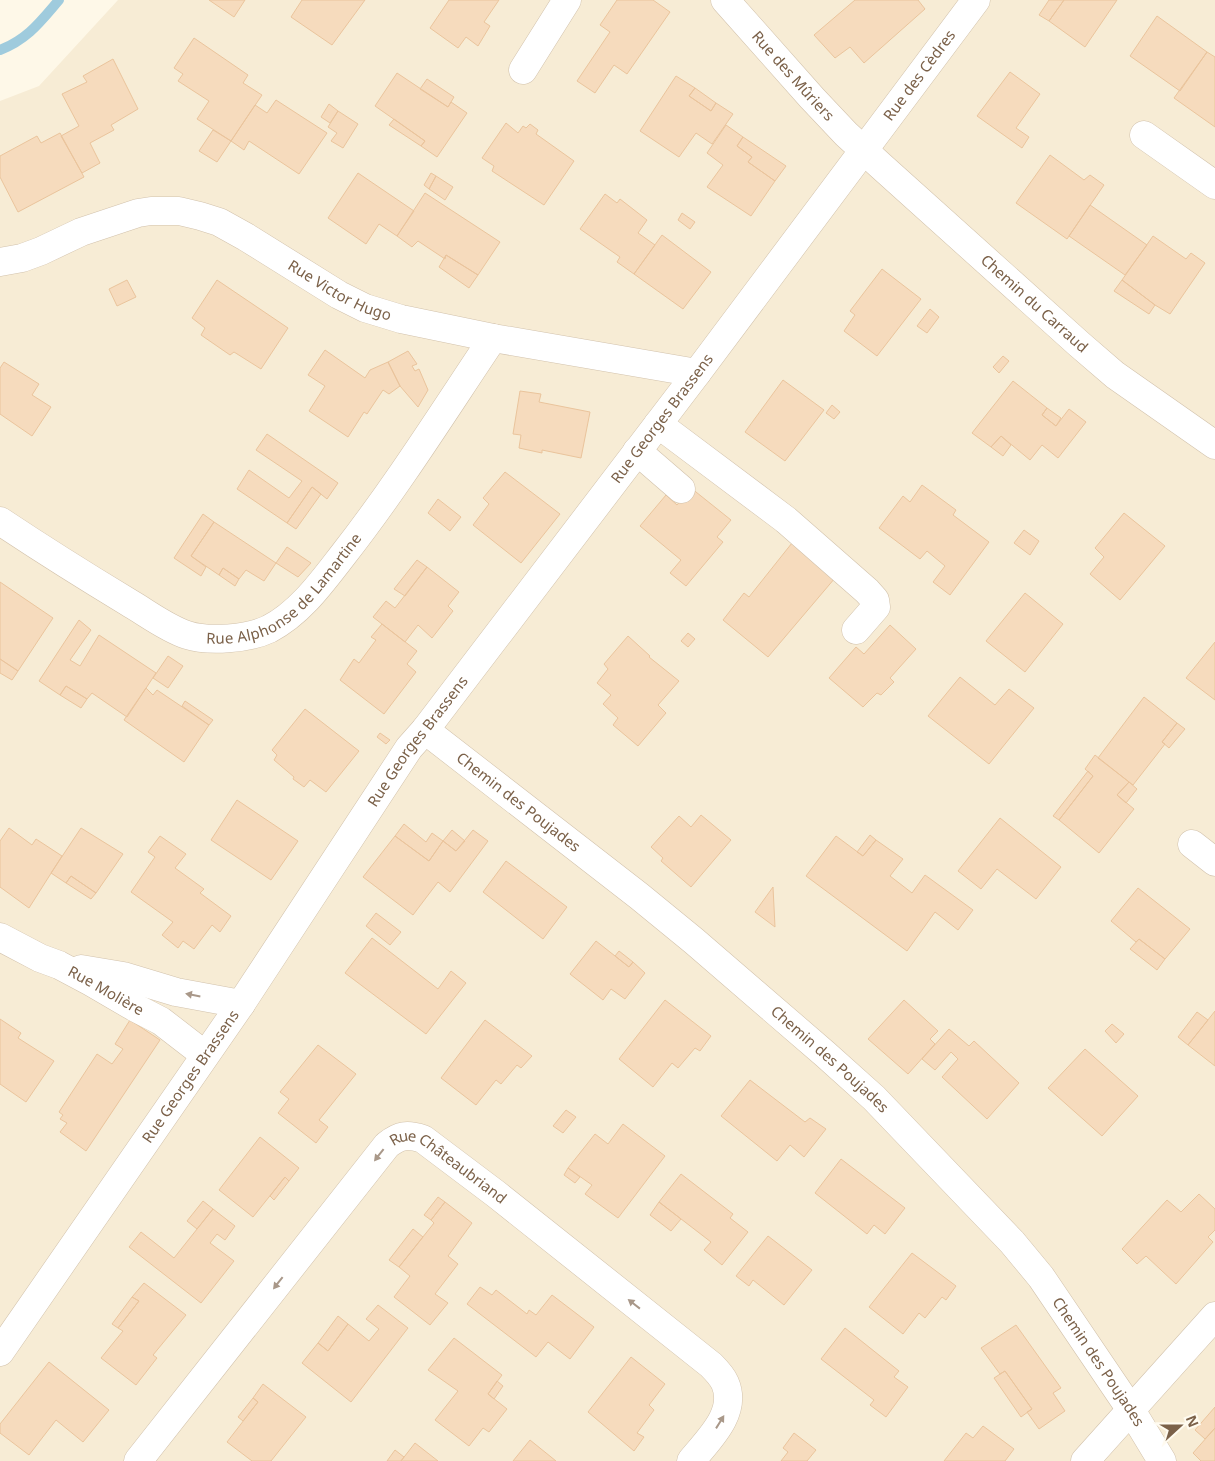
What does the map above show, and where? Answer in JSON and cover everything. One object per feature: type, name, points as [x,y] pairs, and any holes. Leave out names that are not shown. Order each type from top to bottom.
[{"type":"street","points":[[523,70],[567,0]]},
{"type":"street","name":"Rue des Mûriers","points":[[725,0],[818,105],[863,150]]},
{"type":"street","name":"Rue des Cèdres","points":[[863,150],[975,0]]},
{"type":"street","points":[[1144,135],[1215,185]]},
{"type":"street","name":"Rue Georges Brassens","points":[[0,1352],[240,1004],[409,748],[425,730],[638,451],[863,150]]},
{"type":"street","name":"Chemin du Carraud","points":[[863,150],[1078,344],[1116,375],[1215,445]]},
{"type":"street","name":"Rue Victor Hugo","points":[[0,262],[22,258],[81,232],[138,213],[179,211],[213,220],[233,230],[339,294],[366,308],[401,319],[493,338],[697,373]]},
{"type":"street","name":"Rue Alphonse de Lamartine","points":[[0,521],[91,580],[171,628],[188,635],[208,639],[230,638],[267,630],[298,609],[368,523],[493,338]]},
{"type":"street","points":[[658,424],[786,520],[868,591],[875,600],[876,607],[856,630]]},
{"type":"street","points":[[638,451],[681,489]]},
{"type":"street","name":"Chemin des Poujades","points":[[425,730],[681,929],[874,1098],[1012,1242],[1042,1277],[1131,1410],[1162,1461]]},
{"type":"street","points":[[1192,844],[1215,862]]},
{"type":"street","name":"Rue Molière","points":[[0,937],[40,958],[59,965],[161,1021],[205,1055]]},
{"type":"street","points":[[59,965],[123,976],[176,992],[240,1004]]},
{"type":"street","name":"Rue Châteaubriand","points":[[138,1461],[386,1145],[400,1137],[411,1136],[423,1139],[496,1194],[703,1359],[719,1374],[725,1384],[728,1398],[727,1411],[721,1422],[691,1461]]},
{"type":"street","points":[[1085,1461],[1215,1316]]},
{"type":"shaded area","points":[[118,0],[1215,0],[1215,1461],[0,1461],[0,101],[39,86]]},
{"type":"building","points":[[209,0],[245,0],[234,17]]},
{"type":"building","points":[[302,0],[365,0],[332,45],[291,17]]},
{"type":"building","points":[[449,0],[499,0],[484,22],[490,26],[478,46],[466,37],[458,48],[430,28]]},
{"type":"building","points":[[617,0],[653,0],[670,12],[627,74],[614,65],[595,93],[577,81],[610,32],[600,25]]},
{"type":"building","points":[[855,0],[918,0],[925,9],[864,63],[850,47],[835,58],[814,35]]},
{"type":"building","points":[[1049,0],[1064,0],[1049,21],[1039,15]]},
{"type":"building","points":[[1064,0],[1117,0],[1085,47],[1049,21]]},
{"type":"building","points":[[1157,16],[1207,52],[1180,91],[1130,56]]},
{"type":"building","points":[[194,38],[248,75],[243,83],[262,95],[231,141],[197,119],[209,101],[178,81],[183,74],[174,68]]},
{"type":"building","points":[[1207,52],[1215,57],[1215,127],[1174,98]]},
{"type":"building","points":[[113,59],[138,109],[111,125],[114,130],[90,143],[100,163],[82,173],[61,136],[79,126],[62,94],[87,82],[83,76]]},
{"type":"building","points":[[1010,72],[1040,94],[1016,128],[1029,137],[1022,148],[977,116]]},
{"type":"building","points":[[397,73],[448,107],[451,102],[467,113],[437,157],[421,146],[425,141],[375,106]]},
{"type":"building","points":[[676,76],[695,88],[689,96],[711,111],[716,103],[733,114],[712,144],[696,133],[679,157],[640,131]]},
{"type":"building","points":[[427,79],[454,97],[448,107],[420,89]]},
{"type":"building","points":[[695,88],[716,103],[711,111],[689,96]]},
{"type":"building","points":[[276,100],[327,133],[299,174],[249,141],[244,150],[231,141],[255,105],[267,113]]},
{"type":"building","points":[[329,104],[338,111],[330,123],[321,117]]},
{"type":"building","points":[[338,111],[358,124],[343,148],[331,141],[337,133],[328,127]]},
{"type":"building","points":[[394,119],[425,141],[421,146],[389,125]]},
{"type":"building","points":[[506,123],[518,133],[523,126],[526,128],[530,124],[538,130],[536,134],[574,161],[544,205],[492,171],[494,166],[482,158]]},
{"type":"building","points":[[726,125],[743,137],[737,146],[752,157],[748,162],[775,181],[751,216],[707,187],[723,165],[707,153]]},
{"type":"building","points":[[213,130],[231,141],[217,162],[199,151]]},
{"type":"building","points":[[60,133],[84,177],[18,212],[0,177],[0,156],[37,136],[41,143]]},
{"type":"building","points":[[743,137],[786,166],[775,181],[748,162],[752,157],[737,146]]},
{"type":"building","points":[[1050,155],[1084,180],[1090,175],[1104,185],[1067,239],[1016,203]]},
{"type":"building","points":[[358,173],[414,211],[397,236],[379,224],[366,244],[328,218]]},
{"type":"building","points":[[431,173],[436,176],[429,189],[424,185]]},
{"type":"building","points":[[436,176],[453,187],[445,200],[429,189]]},
{"type":"building","points":[[425,193],[500,242],[478,275],[446,255],[445,259],[418,241],[412,247],[397,236]]},
{"type":"building","points":[[605,194],[617,203],[620,199],[647,220],[638,233],[655,245],[634,274],[617,262],[620,257],[580,229]]},
{"type":"building","points":[[1090,205],[1147,245],[1125,275],[1069,236]]},
{"type":"building","points":[[682,213],[695,222],[690,229],[678,220]]},
{"type":"building","points":[[662,235],[711,272],[683,309],[634,274]]},
{"type":"building","points":[[1153,236],[1186,259],[1191,253],[1205,263],[1170,314],[1122,280]]},
{"type":"building","points":[[446,255],[478,275],[469,288],[439,267]]},
{"type":"building","points":[[882,269],[921,299],[877,356],[844,331],[855,315],[850,311]]},
{"type":"building","points":[[127,280],[136,297],[117,306],[109,289]]},
{"type":"building","points":[[217,280],[288,328],[261,369],[234,352],[230,355],[201,335],[205,328],[192,318]]},
{"type":"building","points":[[1122,280],[1155,305],[1149,314],[1114,291]]},
{"type":"building","points":[[930,309],[939,317],[927,333],[917,326]]},
{"type":"building","points":[[325,350],[365,378],[370,370],[388,362],[400,386],[389,394],[383,390],[367,414],[364,412],[348,437],[309,411],[325,386],[308,375]]},
{"type":"building","points":[[408,351],[417,364],[412,366],[415,371],[419,369],[428,390],[418,407],[400,386],[388,362]]},
{"type":"building","points":[[1003,356],[1009,361],[999,373],[993,367]]},
{"type":"building","points":[[4,362],[39,384],[32,395],[51,407],[32,436],[0,414],[0,368]]},
{"type":"building","points":[[783,380],[824,410],[785,461],[745,432]]},
{"type":"building","points":[[1013,381],[1047,408],[1042,415],[1056,426],[1069,409],[1086,422],[1058,458],[1042,445],[1030,460],[1001,436],[991,447],[972,433]]},
{"type":"building","points":[[520,391],[541,394],[539,402],[590,412],[581,458],[542,450],[542,453],[519,448],[521,435],[513,434]]},
{"type":"building","points":[[832,405],[840,412],[834,419],[826,413]]},
{"type":"building","points":[[1047,408],[1061,418],[1056,426],[1042,415]]},
{"type":"building","points":[[267,434],[338,483],[327,499],[312,487],[287,523],[237,489],[249,470],[289,498],[302,481],[256,450]]},
{"type":"building","points":[[1001,436],[1011,445],[1003,456],[991,447]]},
{"type":"building","points":[[505,472],[560,514],[521,563],[473,525],[489,504],[483,498]]},
{"type":"building","points":[[922,485],[956,510],[953,515],[989,542],[950,595],[933,582],[945,566],[927,551],[920,559],[879,528],[903,496],[910,502]]},
{"type":"building","points":[[312,487],[321,494],[296,529],[287,523]]},
{"type":"building","points":[[691,488],[731,520],[717,537],[723,542],[686,586],[670,573],[681,560],[640,526],[666,495],[677,505]]},
{"type":"building","points":[[438,499],[461,517],[450,531],[428,513]]},
{"type":"building","points":[[1124,513],[1165,546],[1120,600],[1090,574],[1104,557],[1095,548]]},
{"type":"building","points":[[203,514],[214,522],[191,556],[206,567],[201,576],[174,558]]},
{"type":"building","points":[[214,522],[276,563],[264,581],[246,570],[239,579],[223,568],[219,575],[191,556]]},
{"type":"building","points":[[1024,530],[1039,541],[1030,555],[1014,543]]},
{"type":"building","points":[[792,543],[835,578],[768,657],[723,620],[744,593],[749,597]]},
{"type":"building","points":[[287,547],[311,563],[298,577],[276,563]]},
{"type":"building","points":[[417,560],[427,567],[405,596],[394,589]]},
{"type":"building","points":[[427,567],[459,592],[448,606],[453,611],[432,638],[418,625],[405,642],[373,617],[386,601],[395,608]]},
{"type":"building","points":[[223,568],[239,579],[235,586],[219,575]]},
{"type":"building","points":[[0,582],[53,618],[18,671],[0,659]]},
{"type":"building","points":[[1025,593],[1063,624],[1025,672],[986,641]]},
{"type":"building","points":[[79,620],[91,630],[70,660],[80,666],[99,635],[156,673],[127,717],[92,693],[87,699],[66,686],[60,695],[39,681]]},
{"type":"building","points":[[382,624],[417,651],[407,664],[416,672],[384,714],[340,680],[354,659],[359,663],[376,640],[371,637]]},
{"type":"building","points":[[890,625],[916,649],[890,678],[894,682],[881,695],[877,693],[863,707],[829,678],[856,647],[864,654]]},
{"type":"building","points":[[688,633],[695,639],[688,647],[681,641]]},
{"type":"building","points":[[628,636],[649,657],[679,681],[658,705],[666,713],[638,746],[613,725],[618,718],[603,704],[611,695],[597,683],[608,669],[604,664]]},
{"type":"building","points":[[1215,642],[1215,700],[1186,678]]},
{"type":"building","points":[[168,656],[183,666],[168,688],[153,678]]},
{"type":"building","points":[[0,659],[18,671],[12,680],[0,673]]},
{"type":"building","points":[[960,677],[995,705],[1009,689],[1034,708],[989,764],[928,716]]},
{"type":"building","points":[[66,686],[87,699],[81,708],[60,695]]},
{"type":"building","points":[[146,688],[153,695],[157,690],[209,725],[184,762],[124,720]]},
{"type":"building","points":[[1144,697],[1177,723],[1162,742],[1165,744],[1133,785],[1098,758]]},
{"type":"building","points":[[185,701],[213,720],[209,725],[182,706]]},
{"type":"building","points":[[305,709],[359,751],[326,792],[310,780],[304,787],[274,760],[277,755],[272,750]]},
{"type":"building","points":[[1177,723],[1185,729],[1169,748],[1162,742]]},
{"type":"building","points":[[380,733],[390,740],[386,744],[377,737]]},
{"type":"building","points":[[1095,755],[1129,782],[1117,795],[1134,809],[1099,853],[1059,820],[1093,776],[1085,769]]},
{"type":"building","points":[[1088,771],[1093,776],[1059,820],[1053,816]]},
{"type":"building","points":[[1129,782],[1137,789],[1126,803],[1117,795]]},
{"type":"building","points":[[237,800],[298,841],[271,880],[211,840]]},
{"type":"building","points":[[701,815],[731,840],[691,887],[661,861],[663,858],[651,847],[679,816],[691,827]]},
{"type":"building","points":[[1000,818],[1061,867],[1036,899],[997,869],[981,889],[958,871]]},
{"type":"building","points":[[404,824],[426,842],[432,833],[443,841],[429,861],[395,836]]},
{"type":"building","points":[[9,828],[32,845],[36,839],[62,856],[29,908],[0,887],[0,841]]},
{"type":"building","points":[[81,828],[123,854],[96,893],[71,876],[66,883],[51,873]]},
{"type":"building","points":[[452,830],[465,841],[456,851],[443,841]]},
{"type":"building","points":[[473,830],[488,841],[450,892],[438,882],[413,915],[363,877],[395,836],[429,861],[443,841],[456,851]]},
{"type":"building","points":[[870,835],[876,840],[863,856],[857,852]]},
{"type":"building","points":[[160,836],[186,854],[175,868],[204,889],[200,893],[231,916],[220,932],[212,925],[194,949],[183,941],[178,948],[162,935],[173,922],[131,892],[155,857],[148,852]]},
{"type":"building","points":[[836,836],[863,856],[876,840],[903,859],[890,876],[912,893],[925,875],[973,910],[958,930],[935,912],[907,951],[806,876]]},
{"type":"building","points":[[506,861],[567,907],[543,939],[483,892]]},
{"type":"building","points":[[71,876],[96,893],[91,899],[66,883]]},
{"type":"building","points":[[773,887],[775,927],[755,912]]},
{"type":"building","points":[[1138,888],[1190,929],[1165,959],[1139,939],[1136,942],[1111,921]]},
{"type":"building","points":[[376,913],[401,932],[390,945],[366,926]]},
{"type":"building","points":[[372,938],[438,989],[451,971],[466,983],[426,1034],[345,973]]},
{"type":"building","points":[[1139,939],[1165,959],[1157,970],[1130,949]]},
{"type":"building","points":[[596,941],[629,967],[633,962],[645,973],[625,999],[611,989],[603,1000],[570,974]]},
{"type":"building","points":[[619,951],[633,962],[629,967],[615,956]]},
{"type":"building","points":[[665,1000],[711,1036],[700,1051],[695,1048],[678,1068],[672,1063],[653,1087],[619,1059]]},
{"type":"building","points":[[904,1000],[938,1031],[930,1039],[935,1044],[908,1074],[868,1039]]},
{"type":"building","points":[[1215,1011],[1215,1066],[1188,1045]]},
{"type":"building","points":[[1197,1012],[1208,1020],[1188,1045],[1178,1037]]},
{"type":"building","points":[[0,1019],[21,1033],[18,1038],[54,1061],[26,1102],[0,1084]]},
{"type":"building","points":[[130,1020],[160,1040],[86,1151],[60,1132],[67,1123],[60,1119],[63,1115],[59,1112],[97,1054],[112,1064],[123,1049],[115,1044]]},
{"type":"building","points":[[485,1020],[532,1056],[521,1068],[517,1065],[501,1084],[496,1080],[476,1105],[441,1078]]},
{"type":"building","points":[[1112,1024],[1124,1034],[1116,1043],[1105,1031]]},
{"type":"building","points":[[949,1029],[969,1046],[974,1041],[1019,1083],[987,1119],[942,1077],[958,1059],[951,1052],[935,1070],[922,1059]]},
{"type":"building","points":[[318,1045],[356,1074],[319,1120],[328,1127],[316,1143],[278,1113],[289,1099],[280,1092]]},
{"type":"building","points":[[1085,1049],[1138,1096],[1102,1136],[1048,1088]]},
{"type":"building","points":[[750,1080],[805,1122],[810,1118],[826,1129],[804,1157],[790,1145],[777,1161],[721,1116]]},
{"type":"building","points":[[566,1110],[576,1117],[563,1133],[553,1126]]},
{"type":"building","points":[[623,1124],[665,1156],[618,1218],[585,1194],[592,1185],[568,1168],[595,1134],[608,1144]]},
{"type":"building","points":[[260,1137],[299,1168],[289,1181],[285,1177],[253,1217],[219,1190]]},
{"type":"building","points":[[841,1159],[905,1208],[885,1234],[874,1225],[867,1234],[815,1193]]},
{"type":"building","points":[[568,1168],[580,1177],[575,1183],[564,1175]]},
{"type":"building","points":[[681,1174],[733,1214],[730,1218],[748,1232],[722,1265],[704,1250],[711,1242],[659,1202]]},
{"type":"building","points":[[285,1177],[289,1181],[274,1200],[270,1196]]},
{"type":"building","points":[[1199,1194],[1215,1209],[1215,1230],[1208,1237],[1213,1242],[1176,1284],[1146,1256],[1137,1264],[1122,1249],[1167,1200],[1181,1212]]},
{"type":"building","points":[[438,1197],[445,1202],[431,1220],[424,1215]]},
{"type":"building","points":[[203,1201],[213,1209],[197,1229],[187,1221]]},
{"type":"building","points":[[445,1202],[472,1223],[448,1256],[458,1264],[435,1294],[448,1303],[430,1325],[394,1297],[410,1276],[399,1267],[434,1223],[431,1220]]},
{"type":"building","points":[[659,1202],[681,1219],[671,1231],[650,1215]]},
{"type":"building","points":[[213,1209],[235,1226],[225,1240],[217,1234],[210,1243],[234,1261],[201,1303],[129,1247],[141,1232],[174,1258]]},
{"type":"building","points":[[413,1229],[423,1237],[399,1267],[389,1260]]},
{"type":"building","points":[[768,1236],[812,1270],[784,1305],[753,1280],[749,1286],[736,1276]]},
{"type":"building","points":[[912,1253],[956,1286],[946,1300],[942,1297],[925,1318],[919,1313],[903,1334],[869,1307]]},
{"type":"building","points":[[144,1283],[186,1315],[153,1355],[157,1358],[136,1385],[101,1358],[123,1331],[118,1328],[139,1301],[132,1297]]},
{"type":"building","points":[[480,1287],[492,1295],[496,1290],[527,1314],[529,1310],[536,1315],[552,1295],[594,1327],[570,1359],[548,1342],[536,1357],[467,1304]]},
{"type":"building","points":[[132,1297],[139,1301],[118,1328],[112,1324]]},
{"type":"building","points":[[378,1305],[408,1328],[351,1402],[302,1363],[318,1343],[328,1351],[348,1324],[369,1341],[379,1329],[366,1319]]},
{"type":"building","points":[[338,1316],[348,1324],[328,1351],[318,1343]]},
{"type":"building","points":[[1016,1325],[1061,1388],[1053,1393],[1065,1411],[1039,1429],[1027,1412],[1032,1409],[1005,1371],[1000,1374],[981,1348]]},
{"type":"building","points":[[845,1328],[899,1371],[894,1377],[908,1387],[886,1417],[870,1405],[874,1400],[821,1359]]},
{"type":"building","points":[[454,1338],[502,1375],[488,1394],[507,1409],[489,1432],[483,1428],[469,1446],[435,1420],[458,1391],[428,1370]]},
{"type":"building","points":[[631,1357],[665,1384],[649,1405],[654,1410],[637,1433],[644,1437],[634,1451],[588,1412]]},
{"type":"building","points":[[49,1362],[109,1410],[83,1442],[56,1420],[29,1455],[0,1433],[0,1424]]},
{"type":"building","points":[[1005,1371],[1032,1409],[1021,1417],[994,1378]]},
{"type":"building","points":[[497,1381],[503,1386],[494,1399],[488,1394]]},
{"type":"building","points":[[263,1384],[306,1417],[271,1461],[252,1461],[227,1442],[258,1402],[253,1398]]},
{"type":"building","points":[[253,1398],[258,1402],[243,1421],[238,1417]]},
{"type":"building","points":[[1215,1407],[1215,1428],[1205,1439],[1195,1430]]},
{"type":"building","points":[[983,1426],[1014,1449],[1005,1461],[944,1461],[966,1433],[973,1438]]},
{"type":"building","points":[[1215,1428],[1215,1461],[1201,1461],[1193,1453]]},
{"type":"building","points":[[794,1433],[816,1450],[807,1461],[781,1461],[788,1452],[783,1448]]},
{"type":"building","points":[[530,1440],[556,1461],[513,1461]]},
{"type":"building","points":[[415,1443],[438,1461],[401,1461]]},
{"type":"building","points":[[395,1450],[404,1457],[401,1461],[387,1461]]},
{"type":"waterway","points":[[0,50],[10,46],[26,35],[59,0]]}]
